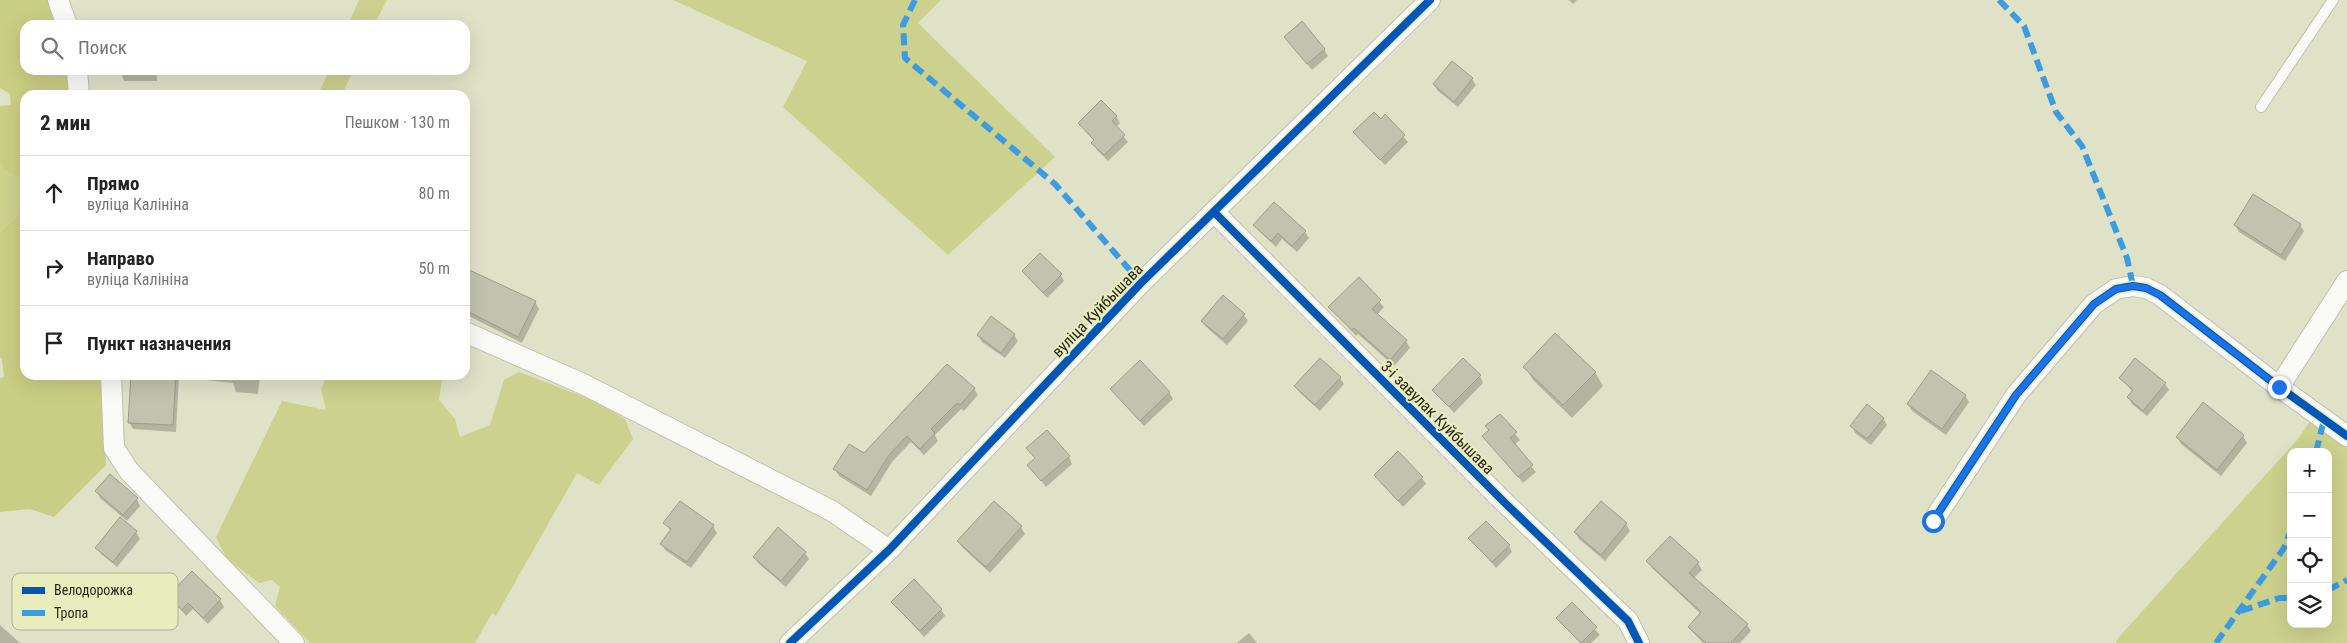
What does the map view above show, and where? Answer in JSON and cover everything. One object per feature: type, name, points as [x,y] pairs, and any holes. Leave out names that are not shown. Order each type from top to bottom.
[{"type":"street","points":[[58,0],[65,20]]},
{"type":"street","name":"вуліца Куйбышава","points":[[790,643],[889,550],[1134,290],[1430,0]]},
{"type":"street","points":[[77,75],[79,90]]},
{"type":"street","name":"3-і завулак Куйбышава","points":[[1214,212],[1498,496],[1628,621],[1638,643]]},
{"type":"street","points":[[2279,387],[2347,281]]},
{"type":"street","points":[[1933,521],[2016,395],[2094,304],[2116,289],[2133,286],[2146,288],[2160,295],[2279,387],[2347,436]]},
{"type":"street","points":[[470,334],[583,384],[832,511],[889,550]]},
{"type":"street","points":[[111,380],[114,448],[129,471],[294,643]]},
{"type":"lane","points":[[2260,108],[2333,0]]},
{"type":"green space","points":[[0,0],[51,0],[58,20],[20,20],[20,75],[73,75],[81,90],[20,90],[20,179],[4,170],[0,164],[0,106],[11,105],[10,94],[0,88]]},
{"type":"green space","points":[[359,0],[387,0],[377,20],[350,20]]},
{"type":"green space","points":[[673,0],[941,0],[918,23],[1055,157],[948,255],[783,107],[807,61]]},
{"type":"green space","points":[[327,75],[351,75],[344,90],[320,90]]},
{"type":"green space","points":[[0,164],[4,170],[20,179],[20,213],[0,232]]},
{"type":"green space","points":[[20,213],[20,380],[101,380],[106,465],[54,517],[30,509],[0,512],[0,378],[4,377],[2,359],[0,357],[0,232]]},
{"type":"green space","points":[[519,372],[595,401],[625,419],[633,439],[599,485],[577,473],[496,616],[492,613],[475,643],[310,643],[275,606],[280,587],[272,580],[259,583],[227,559],[216,537],[282,401],[326,410],[321,389],[325,380],[442,380],[439,400],[455,419],[460,437],[490,425],[504,380]]},
{"type":"green space","points":[[2310,421],[2347,448],[2347,643],[2116,643],[2118,638],[2287,451],[2287,628],[2332,628],[2332,448],[2290,448]]},
{"type":"building","points":[[1302,21],[1325,49],[1307,64],[1284,37]]},
{"type":"building","points":[[1452,61],[1473,78],[1454,102],[1433,84]]},
{"type":"building","points":[[1101,100],[1117,116],[1112,121],[1125,135],[1104,155],[1091,143],[1094,140],[1078,123]]},
{"type":"building","points":[[1374,112],[1381,119],[1385,114],[1405,135],[1380,160],[1353,132]]},
{"type":"building","points":[[2253,194],[2301,224],[2281,255],[2234,225]]},
{"type":"building","points":[[1274,202],[1306,231],[1292,246],[1278,233],[1271,241],[1253,225]]},
{"type":"building","points":[[1040,253],[1062,274],[1043,293],[1022,271]]},
{"type":"building","points":[[470,270],[536,301],[518,337],[470,313]]},
{"type":"building","points":[[1359,277],[1381,300],[1372,309],[1407,340],[1390,360],[1354,328],[1352,330],[1328,307]]},
{"type":"building","points":[[1223,295],[1245,314],[1223,339],[1201,321]]},
{"type":"building","points":[[991,316],[1015,334],[1001,353],[977,335]]},
{"type":"building","points":[[1555,333],[1596,372],[1563,405],[1523,367]]},
{"type":"building","points":[[1320,358],[1341,377],[1315,405],[1294,386]]},
{"type":"building","points":[[1463,358],[1481,375],[1449,407],[1432,390]]},
{"type":"building","points":[[2135,358],[2166,383],[2143,411],[2127,397],[2133,390],[2119,378]]},
{"type":"building","points":[[1140,360],[1170,392],[1140,421],[1110,389]]},
{"type":"building","points":[[947,364],[975,388],[960,405],[957,403],[931,429],[935,433],[920,449],[907,436],[889,455],[867,490],[833,469],[849,444],[864,453]]},
{"type":"building","points":[[1931,370],[1966,395],[1942,429],[1907,404]]},
{"type":"building","points":[[131,380],[176,380],[173,425],[128,423]]},
{"type":"building","points":[[2203,402],[2244,435],[2217,470],[2176,437]]},
{"type":"building","points":[[1867,404],[1884,418],[1867,439],[1850,426]]},
{"type":"building","points":[[1500,414],[1517,432],[1510,438],[1533,465],[1518,477],[1482,436],[1489,430],[1485,426]]},
{"type":"building","points":[[1047,430],[1070,456],[1041,481],[1027,465],[1035,458],[1026,448]]},
{"type":"building","points":[[1398,451],[1423,477],[1398,501],[1374,475]]},
{"type":"building","points":[[110,474],[138,498],[123,515],[95,491]]},
{"type":"building","points":[[680,501],[714,525],[687,562],[660,544],[671,529],[663,523]]},
{"type":"building","points":[[994,501],[1022,526],[986,567],[957,541]]},
{"type":"building","points":[[1601,501],[1627,523],[1601,555],[1574,532]]},
{"type":"building","points":[[120,517],[137,531],[113,562],[95,548]]},
{"type":"building","points":[[1486,521],[1510,545],[1492,562],[1468,538]]},
{"type":"building","points":[[778,527],[806,552],[781,581],[753,557]]},
{"type":"building","points":[[1670,536],[1699,562],[1689,573],[1748,624],[1731,643],[1706,643],[1688,627],[1701,612],[1646,561]]},
{"type":"building","points":[[192,571],[221,599],[203,618],[188,603],[182,610],[178,606],[178,586]]},
{"type":"building","points":[[914,579],[942,609],[920,631],[891,602]]},
{"type":"building","points":[[1572,602],[1597,627],[1581,643],[1556,618]]},
{"type":"marked path","points":[[915,0],[903,25],[905,58],[1055,184],[1141,283]]},
{"type":"marked path","points":[[1999,0],[2024,26],[2056,112],[2082,146],[2127,258],[2133,286]]},
{"type":"marked path","points":[[2317,448],[2324,420]]},
{"type":"marked path","points":[[2216,643],[2284,548],[2288,538]]},
{"type":"marked path","points":[[2332,588],[2347,580]]},
{"type":"marked path","points":[[2241,611],[2279,598],[2287,598]]},
{"type":"cycle path","points":[[790,643],[889,550],[1141,283],[1430,0]]},
{"type":"cycle path","points":[[1214,212],[1505,503],[1628,621],[1639,643]]},
{"type":"cycle path","points":[[1933,521],[2016,395],[2094,304],[2116,289],[2133,286],[2146,288],[2160,295],[2279,387],[2347,436]]},
{"type":"route","points":[[1933,521],[2016,395],[2094,304],[2116,289],[2133,286],[2146,288],[2160,295],[2279,387]]}]
